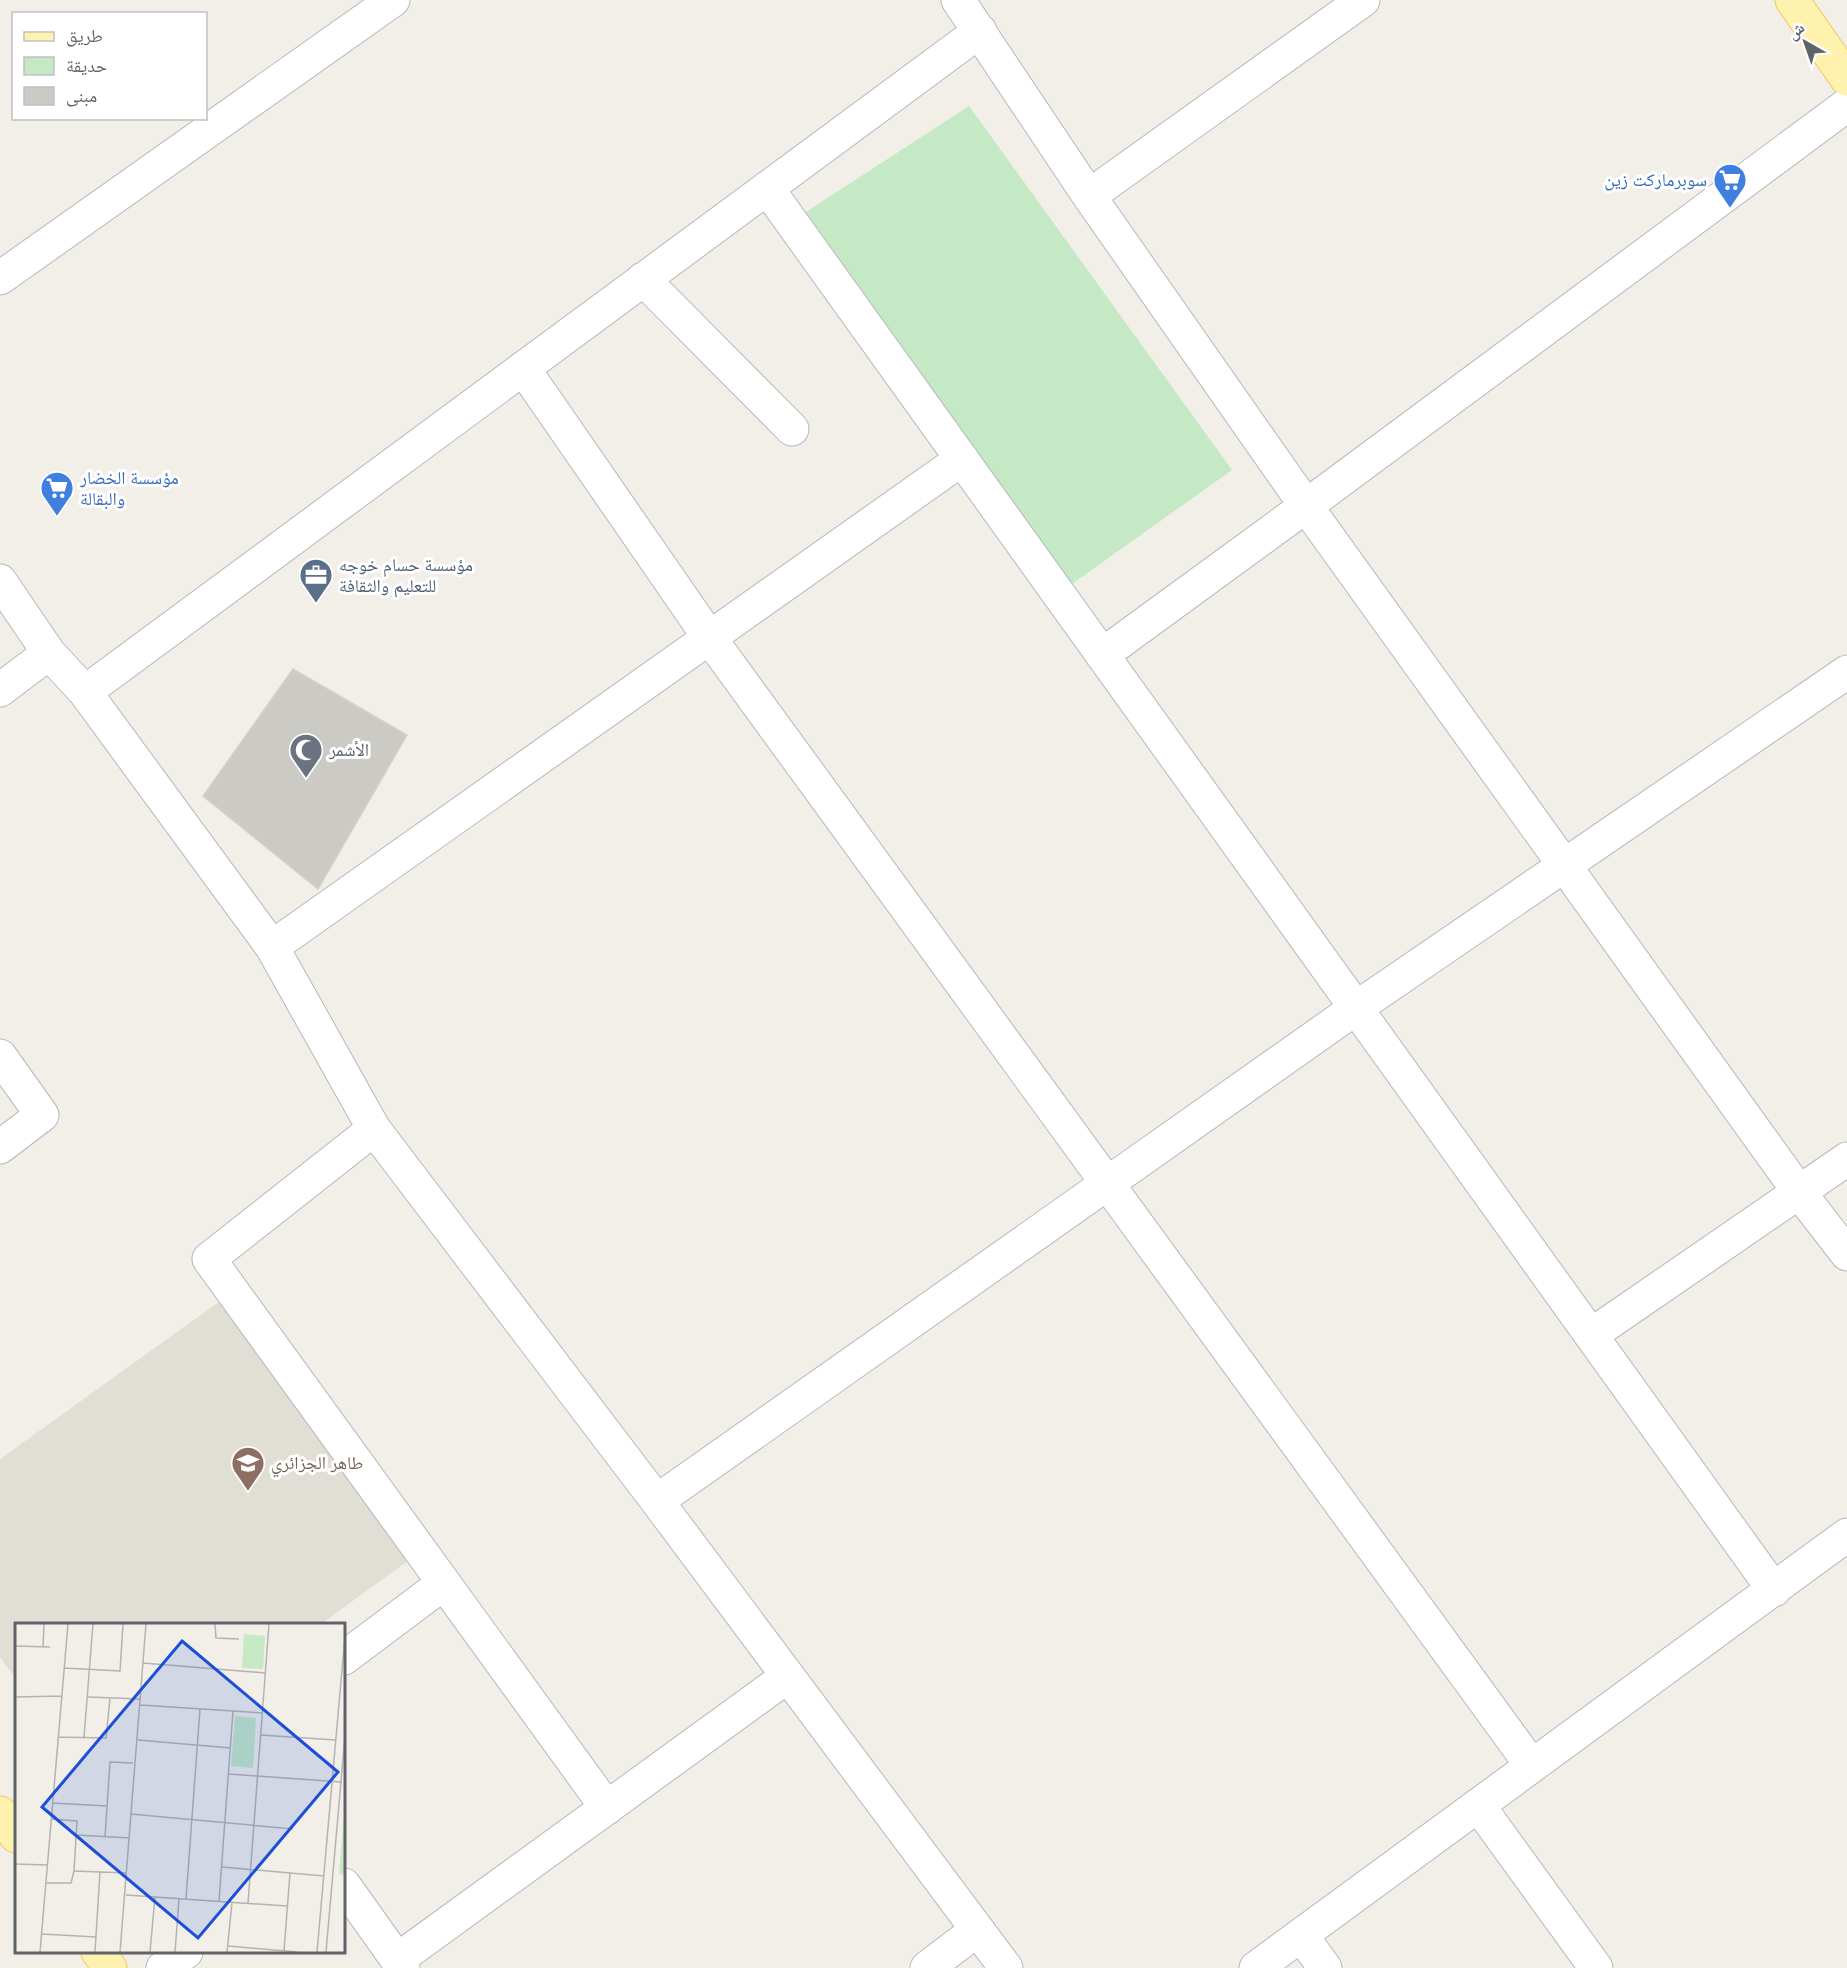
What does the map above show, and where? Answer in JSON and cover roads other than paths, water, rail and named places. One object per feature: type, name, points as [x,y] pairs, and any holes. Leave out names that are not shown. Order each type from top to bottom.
[{"type":"main road","points":[[1792,0],[1847,79]]},
{"type":"main road","points":[[0,1813],[15,1835]]},
{"type":"main road","points":[[99,1953],[110,1968]]},
{"type":"street","points":[[0,278],[393,0]]},
{"type":"street","points":[[958,0],[1089,196],[1306,506],[1799,1192],[1847,1254]]},
{"type":"street","points":[[1089,196],[1363,0]]},
{"type":"street","points":[[85,692],[980,31]]},
{"type":"street","points":[[1102,654],[1306,506],[1847,105]]},
{"type":"street","points":[[767,188],[1773,1590]]},
{"type":"street","points":[[643,279],[792,429]]},
{"type":"street","points":[[523,368],[709,637],[1532,1766]]},
{"type":"street","points":[[272,947],[962,459]]},
{"type":"street","points":[[0,581],[49,653],[85,692],[272,947],[374,1129],[657,1501],[1006,1968]]},
{"type":"street","points":[[0,690],[49,653]]},
{"type":"street","points":[[657,1501],[1356,1008],[1847,672]]},
{"type":"street","points":[[0,1056],[42,1115],[0,1148]]},
{"type":"street","points":[[374,1129],[209,1258],[607,1808]]},
{"type":"street","points":[[1591,1335],[1847,1159]]},
{"type":"street","points":[[1256,1968],[1847,1535]]},
{"type":"street","points":[[345,1657],[444,1583]]},
{"type":"street","points":[[345,1886],[400,1964],[607,1808],[788,1676]]},
{"type":"street","points":[[1478,1805],[1596,1968]]},
{"type":"street","points":[[927,1968],[977,1930]]},
{"type":"street","points":[[1302,1935],[1325,1968]]},
{"type":"street","points":[[163,1968],[185,1953]]},
{"type":"place","name":"سوبرماركت زين","points":[[1730,209]]},
{"type":"place","name":"مؤسسة الخضار والبقالة","points":[[57,517]]},
{"type":"place","name":"مؤسسة حسام خوجه للتعليم والثقافة","points":[[316,604]]},
{"type":"place","name":"الأشمر","points":[[306,779]]},
{"type":"place","name":"طاهر الجزائري","points":[[248,1492]]}]
